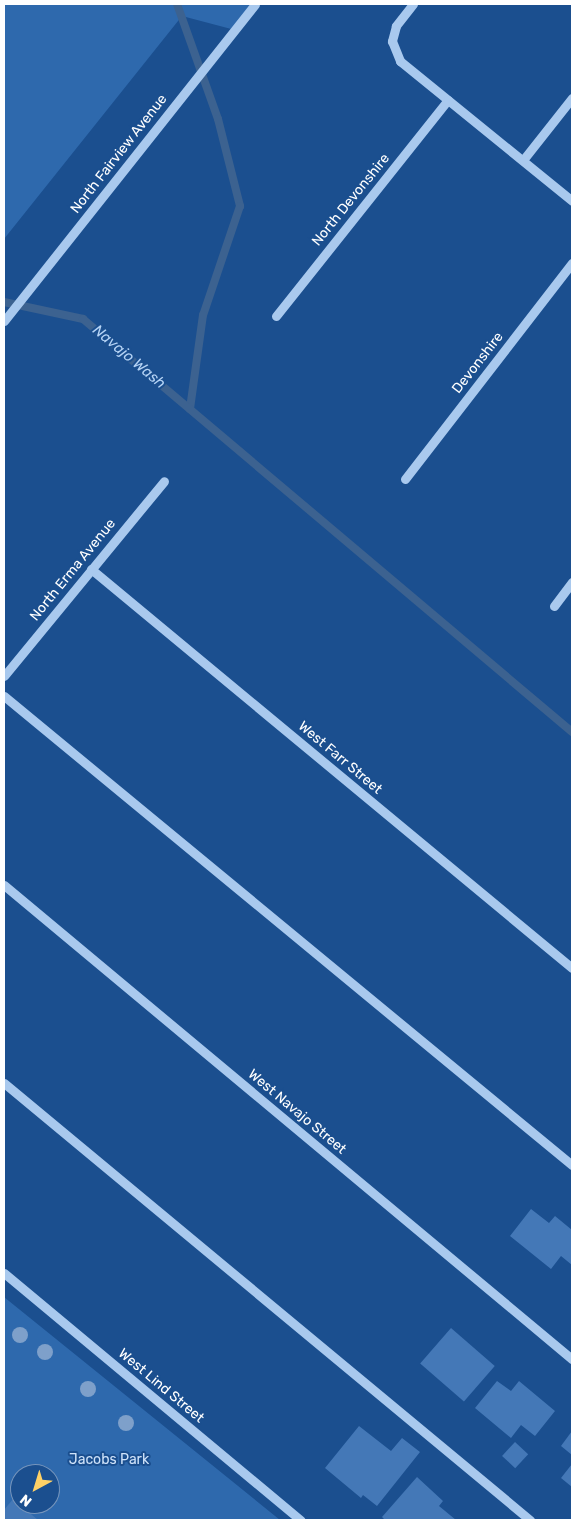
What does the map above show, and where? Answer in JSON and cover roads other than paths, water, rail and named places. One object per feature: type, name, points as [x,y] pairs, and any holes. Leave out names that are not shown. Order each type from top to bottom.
[{"type":"street","name":"North Fairview Avenue","points":[[6,319],[256,4]]},
{"type":"street","points":[[413,4],[396,26],[392,41],[400,60],[572,201]]},
{"type":"street","points":[[523,160],[572,98]]},
{"type":"street","name":"North Devonshire","points":[[276,316],[448,100]]},
{"type":"street","name":"Devonshire","points":[[406,479],[572,263]]},
{"type":"street","name":"North Erma Avenue","points":[[4,676],[164,481]]},
{"type":"street","name":"West Farr Street","points":[[91,569],[572,968]]},
{"type":"street","points":[[554,606],[572,582]]},
{"type":"street","points":[[4,696],[572,1165]]},
{"type":"street","name":"West Navajo Street","points":[[4,885],[572,1359]]},
{"type":"street","points":[[4,1083],[530,1520]]},
{"type":"street","name":"West Lind Street","points":[[4,1273],[300,1520]]},
{"type":"waterway","points":[[177,4],[218,119],[240,206],[203,315],[190,409]]},
{"type":"waterway","name":"Navajo Wash","points":[[4,302],[83,319],[572,732]]},
{"type":"park label","name":"Jacobs Park","points":[[109,1460]]}]
